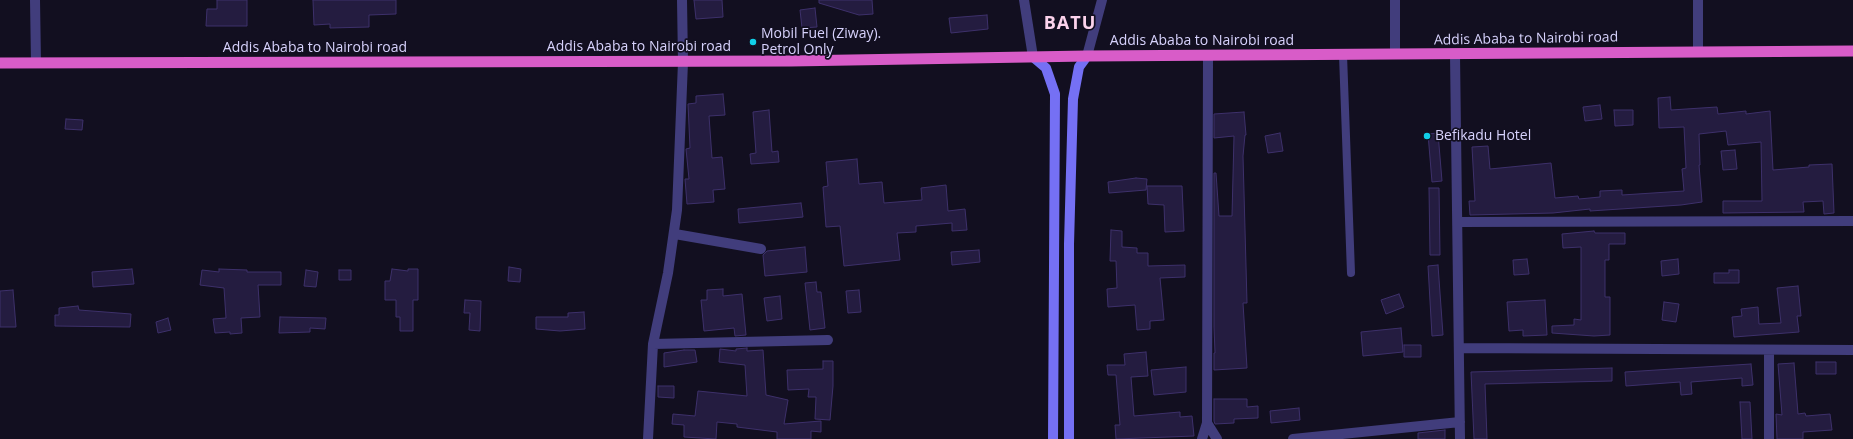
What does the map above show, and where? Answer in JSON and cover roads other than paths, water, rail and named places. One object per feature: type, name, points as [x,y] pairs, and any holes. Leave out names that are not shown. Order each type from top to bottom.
[{"type":"highway","name":"Addis Ababa to Nairobi road","points":[[0,63],[683,62],[1087,56],[1208,57],[1395,54],[1456,55],[1853,51]]},
{"type":"main road","points":[[1069,439],[1069,244],[1073,99],[1079,67],[1087,56]]},
{"type":"main road","points":[[1033,57],[1046,68],[1055,94],[1053,439]]},
{"type":"street","points":[[35,0],[36,63]]},
{"type":"street","points":[[648,439],[653,344],[675,234],[683,62],[682,0]]},
{"type":"street","points":[[1024,0],[1033,57]]},
{"type":"street","points":[[1087,56],[1102,0]]},
{"type":"street","points":[[1395,54],[1396,0]]},
{"type":"street","points":[[1698,0],[1698,52]]},
{"type":"street","points":[[1456,55],[1460,439]]},
{"type":"street","points":[[1202,439],[1207,422],[1208,57]]},
{"type":"street","points":[[1458,222],[1853,221]]},
{"type":"street","points":[[675,234],[761,249]]},
{"type":"street","points":[[653,344],[828,340]]},
{"type":"street","points":[[1459,348],[1853,350]]},
{"type":"street","points":[[1769,350],[1770,439]]},
{"type":"street","points":[[1207,422],[1218,439]]},
{"type":"street","points":[[1293,439],[1460,422]]},
{"type":"lane","points":[[1343,55],[1351,273]]},
{"type":"place","name":"Mobil Fuel (Ziway). Petrol Only","points":[[753,42]]},
{"type":"place","name":"Befikadu Hotel","points":[[1427,136]]},
{"type":"district","name":"BATU","points":[[1070,24]]}]
